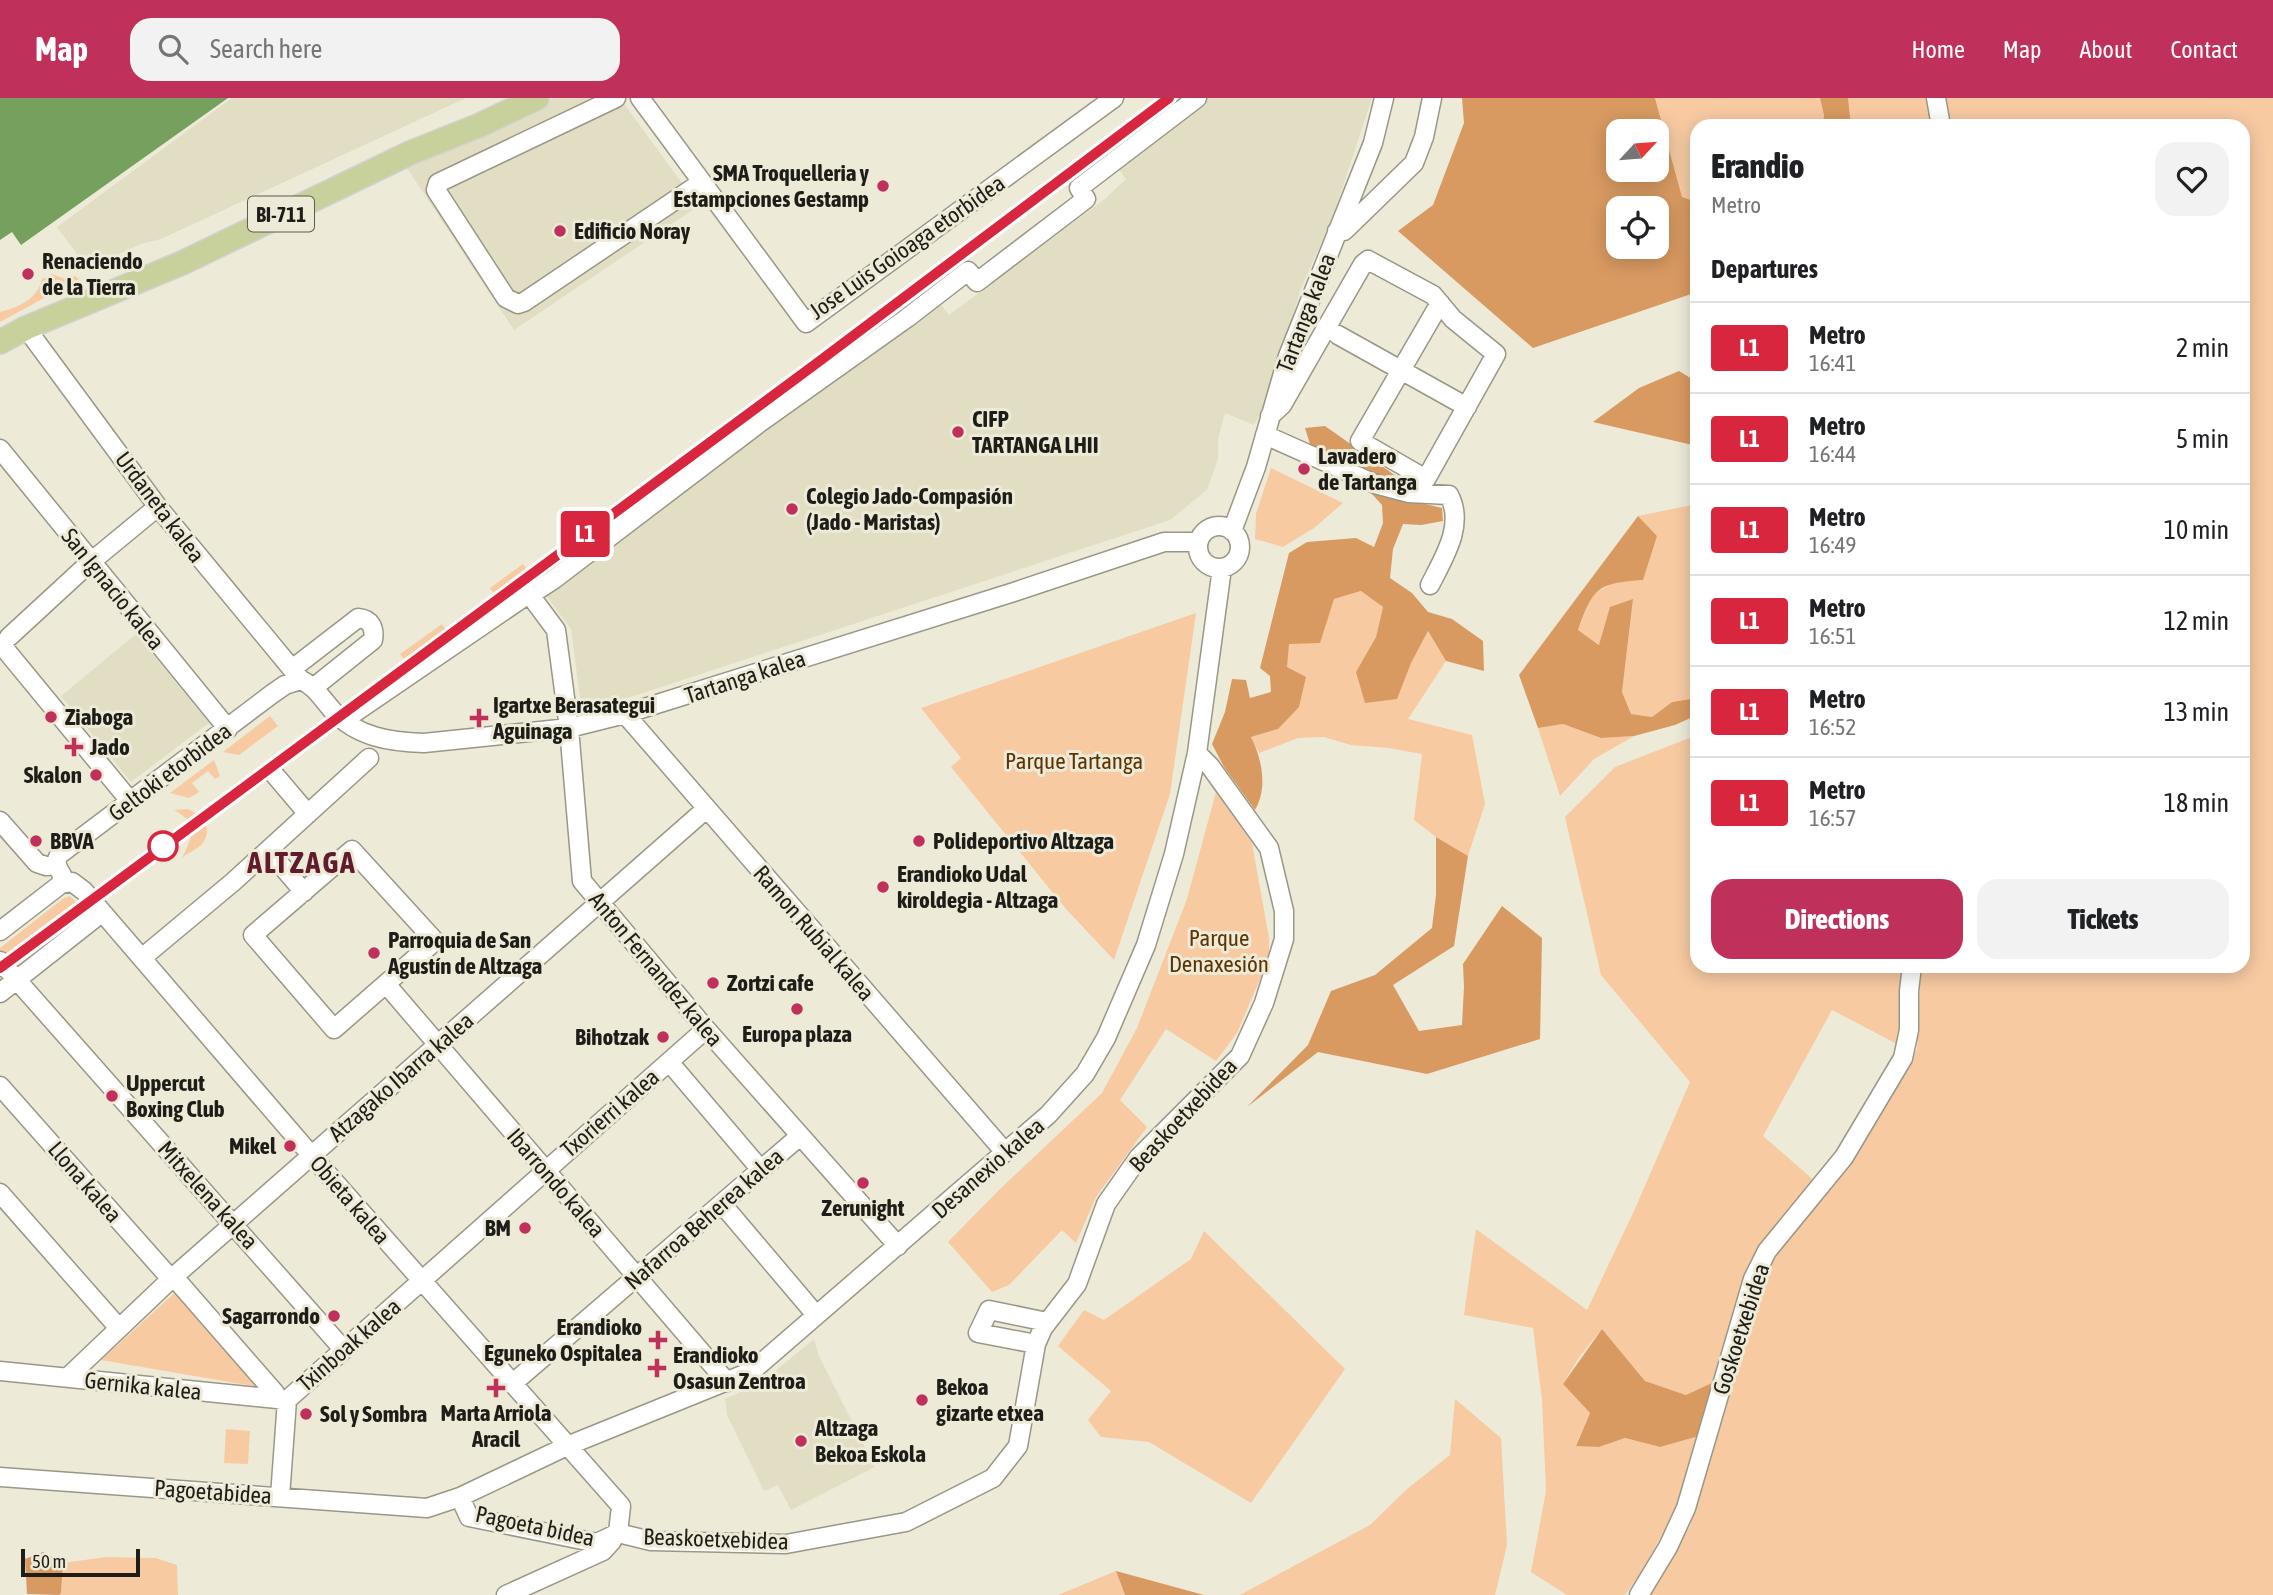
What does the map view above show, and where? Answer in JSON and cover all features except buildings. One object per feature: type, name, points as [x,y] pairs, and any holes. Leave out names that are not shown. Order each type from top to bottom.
[{"type":"main road","name":"BI-711","points":[[0,342],[26,328],[182,263],[410,153],[480,125],[537,98]]},
{"type":"street","name":"Jose Luis Goioaga etorbidea","points":[[640,98],[806,323],[1114,98]]},
{"type":"street","points":[[354,713],[502,611],[553,580],[968,271],[977,282],[1086,199],[1079,188],[1196,98]]},
{"type":"street","name":"Tartanga kalea","points":[[1232,531],[1244,504],[1288,356],[1373,143],[1384,98]]},
{"type":"street","points":[[1337,231],[1344,231],[1414,163],[1424,136],[1432,98]]},
{"type":"street","points":[[1936,98],[1940,119]]},
{"type":"street","points":[[610,101],[438,183],[436,190],[511,303],[524,302],[702,182]]},
{"type":"street","points":[[1270,416],[1282,405],[1363,264],[1368,260],[1433,295],[1440,303],[1453,319],[1492,348],[1496,354],[1426,479],[1360,441],[1440,303]]},
{"type":"street","name":"Urdaneta kalea","points":[[26,328],[167,517],[302,679]]},
{"type":"street","points":[[1338,335],[1466,408]]},
{"type":"street","points":[[1265,435],[1375,484],[1409,493],[1449,495],[1455,508],[1455,523],[1445,554],[1430,585]]},
{"type":"street","name":"San Ignacio kalea","points":[[0,449],[228,729]]},
{"type":"street","points":[[130,801],[4,640],[155,509]]},
{"type":"street","points":[[1212,526],[1226,527],[1232,531],[1240,542],[1234,562],[1222,568],[1215,568],[1203,561],[1198,549],[1201,535],[1212,526]]},
{"type":"street","name":"Tartanga kalea","points":[[302,679],[335,713],[364,734],[403,743],[569,728],[625,714],[1014,592],[1152,545],[1164,542],[1198,542]]},
{"type":"street","name":"Desanexio kalea","points":[[427,1508],[460,1497],[567,1446],[752,1371],[1048,1115],[1085,1074],[1106,1038],[1146,945],[1174,854],[1197,753],[1222,568]]},
{"type":"street","name":"Anton Fernandez kalea","points":[[530,595],[556,630],[569,728],[582,881],[706,1029],[898,1246]]},
{"type":"street","name":"Geltoki etorbidea","points":[[0,931],[60,875],[57,859],[60,854],[272,694],[285,685],[302,679]]},
{"type":"street","name":"Ramon Rubial kalea","points":[[625,714],[1004,1152]]},
{"type":"street","name":"Beaskoetxebidea","points":[[618,1533],[651,1541],[786,1544],[906,1522],[993,1478],[1018,1446],[1036,1344],[1046,1322],[1077,1284],[1106,1203],[1139,1157],[1240,1056],[1264,1003],[1284,940],[1284,911],[1269,848],[1210,766],[1197,753]]},
{"type":"street","points":[[149,952],[268,850],[369,758]]},
{"type":"street","points":[[274,774],[308,814]]},
{"type":"street","name":"Atzagako Ibarra kalea","points":[[68,1377],[118,1327],[175,1282],[234,1224],[311,1155],[601,904],[706,809]]},
{"type":"street","name":"Obieta kalea","points":[[0,821],[37,863],[84,891],[311,1155],[621,1506],[618,1533]]},
{"type":"street","points":[[268,850],[304,892]]},
{"type":"street","points":[[352,850],[435,941],[334,1029],[253,935],[304,892],[352,850]]},
{"type":"street","points":[[0,993],[95,918]]},
{"type":"street","name":"Mitxelena kalea","points":[[0,961],[343,1349]]},
{"type":"street","name":"Goskoetxebidea","points":[[1639,1595],[1668,1547],[1686,1508],[1753,1279],[1767,1251],[1844,1157],[1903,1058],[1909,1030],[1911,973]]},
{"type":"street","name":"Ibarrondo kalea","points":[[386,984],[727,1382]]},
{"type":"street","name":"Txorierri kalea","points":[[422,1281],[706,1029]]},
{"type":"street","points":[[676,1070],[756,1164]]},
{"type":"street","name":"Llona kalea","points":[[0,1086],[281,1397]]},
{"type":"street","name":"Nafarroa Beherea kalea","points":[[512,1384],[800,1136]]},
{"type":"street","points":[[0,1194],[118,1327]]},
{"type":"street","points":[[722,1205],[816,1315]]},
{"type":"street","name":"Txinboak kalea","points":[[280,1497],[281,1397],[343,1349],[422,1281]]},
{"type":"street","points":[[1036,1344],[978,1333],[989,1310],[1046,1322]]},
{"type":"street","name":"Gernika kalea","points":[[1,1370],[281,1397]]},
{"type":"street","name":"Pagoetabidea","points":[[0,1477],[427,1508]]},
{"type":"street","name":"Pagoeta bidea","points":[[460,1497],[469,1517],[597,1543],[618,1533]]},
{"type":"street","points":[[506,1595],[603,1551],[618,1533]]},
{"type":"shaded area","points":[[0,98],[228,98],[21,245],[12,232],[0,240]]},
{"type":"shaded area","points":[[232,98],[466,98],[161,239],[141,244],[114,256],[94,267],[91,273],[57,227]]},
{"type":"shaded area","points":[[553,98],[620,98],[692,197],[694,209],[514,330],[407,168]]},
{"type":"shaded area","points":[[1209,98],[1372,98],[1333,216],[1300,291],[1268,401],[1254,425],[1225,413],[1218,439],[1218,459],[1207,490],[1170,520],[582,713],[571,629],[545,594],[937,300],[949,315],[991,284],[1106,198],[1126,179],[1117,167]]},
{"type":"shaded area","points":[[1462,98],[1655,98],[1661,119],[1606,119],[1606,182],[1670,182],[1670,153],[1682,197],[1690,200],[1690,294],[1533,348],[1398,231],[1433,205],[1464,123]]},
{"type":"shaded area","points":[[1820,98],[1848,98],[1850,119],[1824,119]]},
{"type":"shaded area","points":[[1679,371],[1690,378],[1690,444],[1593,422],[1639,388]]},
{"type":"shaded area","points":[[1325,426],[1403,481],[1425,504],[1442,508],[1443,521],[1421,525],[1403,524],[1393,549],[1390,578],[1412,593],[1428,612],[1452,619],[1483,641],[1484,671],[1446,661],[1428,631],[1411,663],[1397,699],[1365,703],[1356,672],[1376,637],[1383,607],[1361,591],[1334,599],[1320,643],[1289,644],[1287,667],[1306,677],[1299,707],[1278,729],[1251,737],[1262,773],[1261,792],[1255,810],[1224,767],[1212,744],[1225,712],[1232,679],[1246,680],[1250,698],[1271,692],[1270,676],[1260,668],[1289,553],[1307,542],[1356,538],[1374,547],[1383,523],[1382,505],[1344,463],[1310,444],[1305,428]]},
{"type":"shaded area","points":[[1638,516],[1657,536],[1643,580],[1616,583],[1599,590],[1588,605],[1578,630],[1599,645],[1610,607],[1633,599],[1622,692],[1631,714],[1652,717],[1672,702],[1690,699],[1690,718],[1634,736],[1601,738],[1563,724],[1538,728],[1519,675]]},
{"type":"shaded area","points":[[136,634],[209,723],[131,782],[61,696]]},
{"type":"shaded area","points":[[1436,837],[1468,856],[1454,946],[1393,985],[1419,1031],[1462,1025],[1463,964],[1502,906],[1542,938],[1540,1039],[1427,1074],[1318,1052],[1247,1107],[1308,1045],[1331,991],[1375,975],[1432,928],[1436,895]]},
{"type":"shaded area","points":[[1602,1329],[1645,1381],[1686,1395],[1718,1380],[1699,1436],[1660,1447],[1625,1438],[1599,1447],[1576,1446],[1590,1413],[1563,1384]]},
{"type":"shaded area","name":"Altzaga Bekoa Eskola","points":[[814,1339],[819,1356],[875,1467],[791,1510],[778,1485],[764,1491],[727,1415],[725,1399],[762,1382]]},
{"type":"shaded area","points":[[43,1552],[63,1563],[59,1595],[27,1594],[25,1559]]},
{"type":"shaded area","points":[[1116,1571],[1204,1595],[1125,1595]]},
{"type":"green space","points":[[1655,98],[1820,98],[1824,119],[1690,119],[1690,200],[1682,197],[1670,153],[1670,119],[1661,119]]},
{"type":"green space","points":[[1848,98],[1928,98],[1932,119],[1850,119]]},
{"type":"green space","points":[[1945,98],[2273,98],[2273,1595],[1649,1595],[1690,1526],[1771,1260],[1847,1166],[1917,1049],[1921,973],[2250,973],[2250,119],[1948,119]]},
{"type":"green space","points":[[52,274],[65,279],[75,276],[79,279],[0,322],[0,312],[26,302],[36,292],[42,279]]},
{"type":"green space","points":[[1271,468],[1343,503],[1314,528],[1283,547],[1255,539],[1256,514]]},
{"type":"green space","points":[[1690,505],[1690,699],[1672,702],[1652,717],[1631,714],[1622,692],[1633,599],[1600,645],[1578,630],[1591,596],[1614,582],[1657,536],[1638,516]]},
{"type":"green space","points":[[523,564],[536,582],[503,606],[490,588]]},
{"type":"green space","points":[[1362,591],[1383,607],[1376,637],[1357,671],[1411,663],[1428,631],[1446,661],[1408,719],[1472,735],[1485,804],[1468,856],[1414,820],[1422,754],[1351,745],[1324,737],[1298,738],[1259,753],[1251,737],[1278,729],[1289,643],[1334,599]]},
{"type":"green space","name":"Parque Tartanga","points":[[1196,613],[1170,794],[1114,960],[1066,909],[951,767],[961,758],[921,708]]},
{"type":"green space","points":[[442,624],[451,637],[410,667],[400,654]]},
{"type":"green space","points":[[270,716],[278,726],[239,755],[223,752]]},
{"type":"green space","points":[[1563,724],[1601,738],[1634,736],[1594,759],[1560,796],[1538,728]]},
{"type":"green space","points":[[1690,738],[1690,973],[1905,973],[1903,1027],[1897,1044],[1832,1010],[1763,1136],[1816,1182],[1754,1258],[1718,1380],[1686,1395],[1645,1381],[1602,1329],[1580,1356],[1563,1384],[1590,1413],[1576,1445],[1599,1447],[1625,1438],[1660,1447],[1699,1436],[1675,1510],[1643,1570],[1625,1595],[1567,1595],[1531,1572],[1546,1491],[1542,1400],[1533,1328],[1464,1315],[1476,1229],[1587,1310],[1690,1082],[1601,975],[1565,817],[1615,767]]},
{"type":"green space","points":[[214,760],[220,776],[215,779],[208,771],[192,783],[199,792],[189,798],[170,793]]},
{"type":"green space","name":"Parque Denaxesión","points":[[1216,792],[1252,843],[1269,938],[1269,958],[1237,1033],[1216,1061],[1166,1029],[1120,1100],[1147,1127],[1096,1197],[1076,1243],[1062,1230],[1009,1285],[992,1292],[948,1242],[1102,1093],[1137,1028],[1187,899]]},
{"type":"green space","points":[[188,809],[202,819],[207,834],[201,845],[182,858],[190,838],[190,826],[182,815],[174,810]]},
{"type":"green space","points":[[70,896],[90,916],[0,985],[0,948]]},
{"type":"green space","points":[[1204,1231],[1345,1369],[1251,1503],[1149,1442],[1101,1437],[1088,1420],[1111,1391],[1058,1346],[1084,1310],[1104,1320],[1191,1259]]},
{"type":"green space","points":[[181,1287],[270,1389],[101,1360]]},
{"type":"green space","points":[[1455,1399],[1501,1438],[1507,1545],[1495,1595],[1240,1595],[1370,1525],[1407,1489],[1450,1455]]},
{"type":"green space","points":[[226,1429],[250,1431],[248,1464],[224,1463]]},
{"type":"green space","points":[[106,1557],[156,1558],[177,1565],[178,1595],[59,1595],[63,1563]]},
{"type":"green space","points":[[1116,1571],[1125,1595],[1058,1595]]},
{"type":"railway","points":[[649,486],[1169,98]]},
{"type":"metro line","name":"L1","points":[[0,968],[817,363],[1169,98]]},
{"type":"place","name":"SMA Troquelleria y Estampciones Gestamp","points":[[883,186]]},
{"type":"place","name":"Edificio Noray","points":[[560,231]]},
{"type":"place","name":"Renaciendo de la Tierra","points":[[28,274]]},
{"type":"place","name":"CIFP TARTANGA LHII","points":[[958,432]]},
{"type":"place","name":"Lavadero de Tartanga","points":[[1304,469]]},
{"type":"place","name":"Colegio Jado-Compasión (Jado - Maristas)","points":[[792,509]]},
{"type":"place","name":"Ziaboga","points":[[51,717]]},
{"type":"place","name":"Igartxe Berasategui Aguinaga","points":[[479,718]]},
{"type":"place","name":"Jado","points":[[74,747]]},
{"type":"place","name":"Skalon","points":[[96,775]]},
{"type":"place","name":"BBVA","points":[[36,841]]},
{"type":"place","name":"Polideportivo Altzaga","points":[[919,841]]},
{"type":"place","name":"Erandioko Udal kiroldegia - Altzaga","points":[[883,887]]},
{"type":"place","name":"Parroquia de San Agustín de Altzaga","points":[[374,953]]},
{"type":"place","name":"Zortzi cafe","points":[[713,983]]},
{"type":"place","name":"Europa plaza","points":[[797,1009]]},
{"type":"place","name":"Bihotzak","points":[[663,1037]]},
{"type":"place","name":"Uppercut Boxing Club","points":[[112,1096]]},
{"type":"place","name":"Mikel","points":[[290,1146]]},
{"type":"place","name":"Zerunight","points":[[863,1183]]},
{"type":"place","name":"BM","points":[[525,1228]]},
{"type":"place","name":"Sagarrondo","points":[[334,1316]]},
{"type":"place","name":"Erandioko Eguneko Ospitalea","points":[[658,1340]]},
{"type":"place","name":"Erandioko Osasun Zentroa","points":[[657,1368]]},
{"type":"place","name":"Marta Arriola Aracil","points":[[496,1388]]},
{"type":"place","name":"Bekoa gizarte etxea","points":[[922,1400]]},
{"type":"place","name":"Sol y Sombra","points":[[306,1414]]},
{"type":"place","name":"Altzaga Bekoa Eskola","points":[[801,1441]]},
{"type":"district","name":"ALTZAGA","points":[[302,862]]}]
